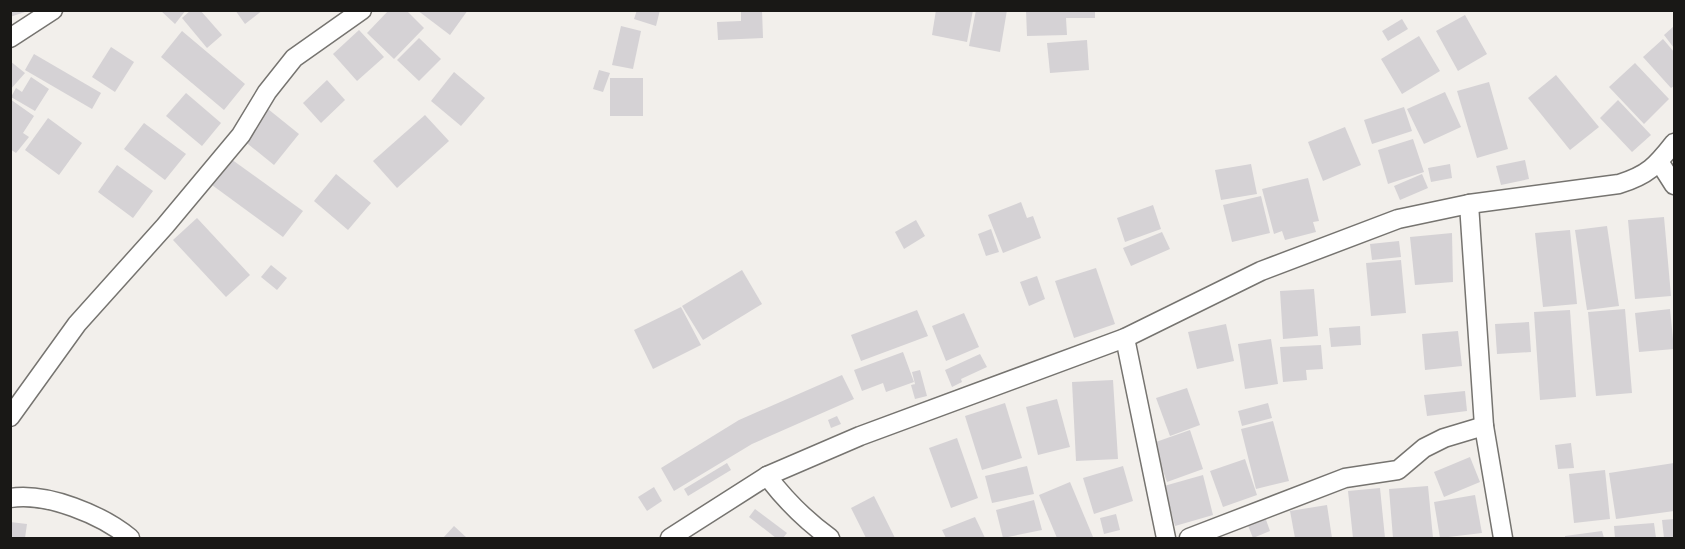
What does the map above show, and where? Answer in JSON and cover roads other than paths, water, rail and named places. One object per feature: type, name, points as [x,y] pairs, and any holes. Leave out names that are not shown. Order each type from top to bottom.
[{"type":"street","points":[[10,38],[53,10]]},
{"type":"street","points":[[10,417],[77,324],[165,226],[241,135],[267,92],[294,58],[362,10]]},
{"type":"street","points":[[669,538],[767,476],[861,436],[1125,338],[1261,271],[1398,219],[1469,204],[1619,184],[1641,177],[1660,163],[1674,143]]},
{"type":"street","points":[[1660,163],[1674,185]]},
{"type":"street","points":[[1469,204],[1484,426],[1503,538]]},
{"type":"street","points":[[1125,338],[1166,538]]},
{"type":"street","points":[[1189,538],[1345,478],[1398,470],[1424,448],[1444,438],[1484,426]]},
{"type":"street","points":[[767,476],[793,508],[830,538]]},
{"type":"street","points":[[10,498],[22,496],[79,508],[130,538]]}]
